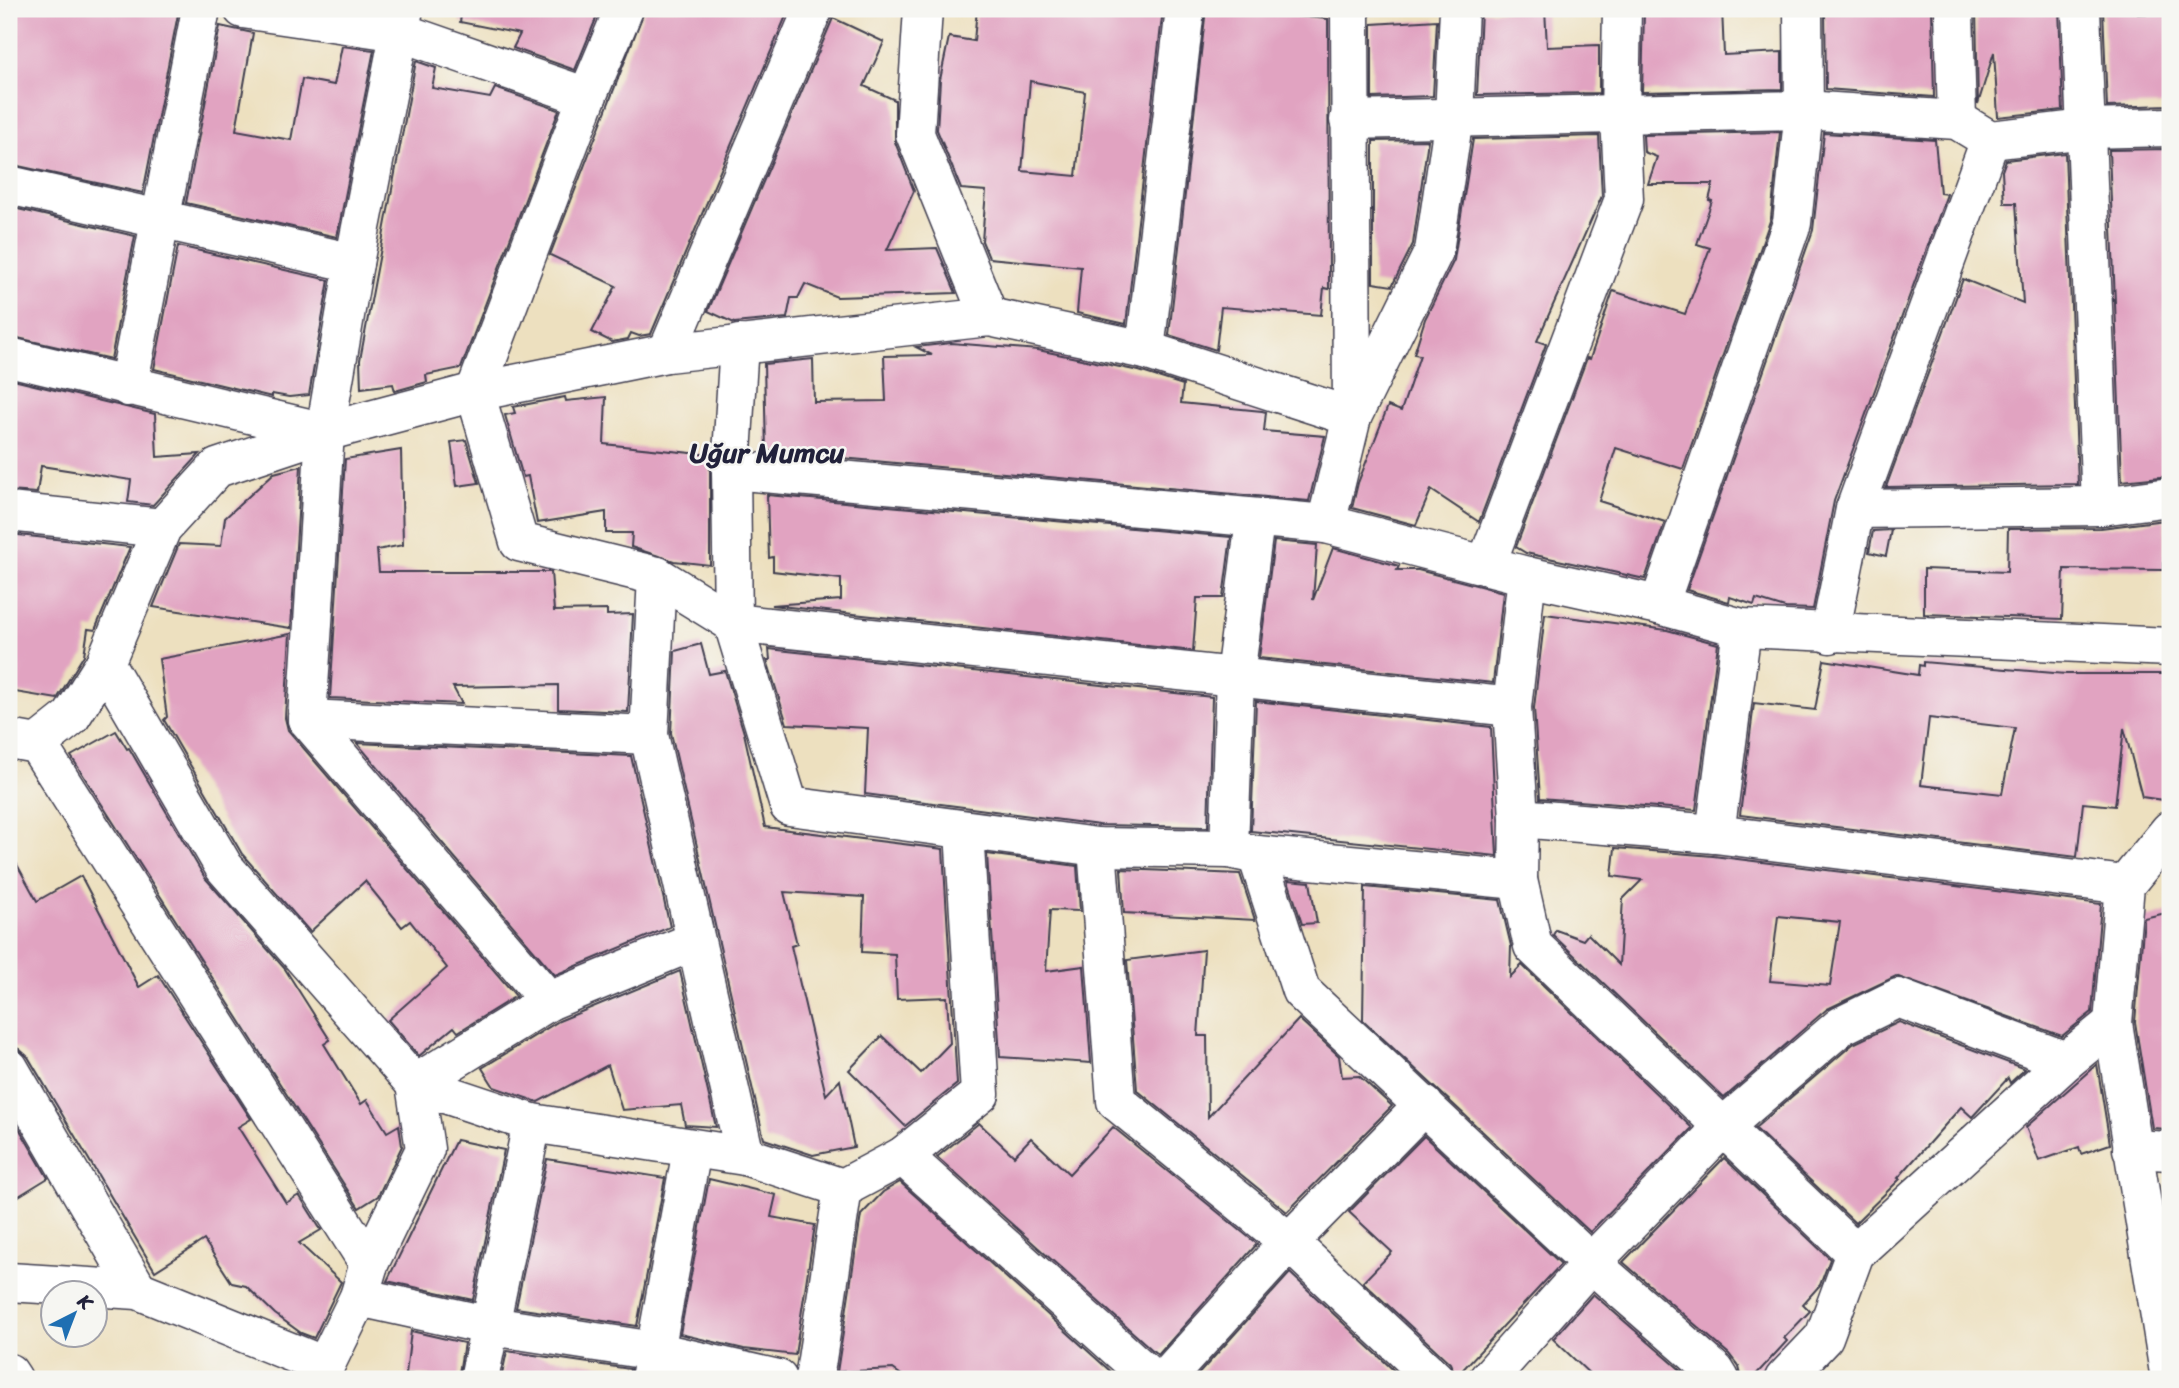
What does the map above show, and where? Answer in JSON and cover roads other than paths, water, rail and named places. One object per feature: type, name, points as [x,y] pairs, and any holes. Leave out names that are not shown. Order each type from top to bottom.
[{"type":"street","points":[[128,387],[201,9]]},
{"type":"street","points":[[243,9],[402,20],[587,97]]},
{"type":"street","points":[[624,9],[587,97],[475,392],[519,542],[657,576],[733,623],[1512,707]]},
{"type":"street","points":[[667,353],[813,9]]},
{"type":"street","points":[[1146,350],[1185,9]]},
{"type":"street","points":[[1350,9],[1352,417]]},
{"type":"street","points":[[1326,524],[1352,417],[1434,251],[1454,117],[1459,9]]},
{"type":"street","points":[[1486,565],[1624,199],[1620,116],[1622,9]]},
{"type":"street","points":[[1659,604],[1792,223],[1804,110],[1803,9]]},
{"type":"street","points":[[1954,9],[1957,120]]},
{"type":"street","points":[[2081,9],[2101,506]]},
{"type":"street","points":[[915,11],[915,134],[989,317]]},
{"type":"street","points":[[402,20],[354,263],[325,432],[307,719],[549,1001]]},
{"type":"street","points":[[1349,120],[1804,110],[1957,120],[1990,140],[2086,129],[2170,127]]},
{"type":"street","points":[[1830,634],[1855,509],[1990,140]]},
{"type":"street","points":[[9,185],[354,263]]},
{"type":"street","points":[[778,1379],[652,1365],[491,1326],[364,1280],[23,741],[71,717],[105,663],[162,528],[217,468],[325,432],[475,392],[667,353],[989,317],[1146,350],[1352,417]]},
{"type":"street","points":[[739,344],[731,470],[733,623],[789,806],[1097,847],[1243,852],[1518,880]]},
{"type":"street","points":[[9,357],[325,432]]},
{"type":"street","points":[[731,470],[1255,520],[1326,524],[1528,576],[1659,604],[1742,628],[2170,647]]},
{"type":"street","points":[[1855,509],[2101,506],[2170,497]]},
{"type":"street","points":[[9,512],[162,528]]},
{"type":"street","points":[[1255,520],[1235,676],[1243,852],[1301,990],[1591,1263],[1715,1371],[1720,1379]]},
{"type":"street","points":[[657,576],[649,735],[745,1156]]},
{"type":"street","points":[[1528,576],[1512,707],[1520,818],[1518,880],[1533,946],[1855,1253]]},
{"type":"street","points":[[1715,834],[1742,628]]},
{"type":"street","points":[[105,663],[224,867],[415,1084],[531,1123],[692,1150],[745,1156],[843,1188],[903,1156],[980,1094],[964,831]]},
{"type":"street","points":[[307,719],[649,735]]},
{"type":"street","points":[[1520,818],[1715,834],[2125,885]]},
{"type":"street","points":[[2170,830],[2125,885],[2113,1023],[2132,1149],[2164,1307],[2170,1379]]},
{"type":"street","points":[[1097,847],[1116,1101],[1289,1242],[1435,1379]]},
{"type":"street","points":[[415,1084],[549,1001],[695,941]]},
{"type":"street","points":[[1488,1379],[1591,1263],[1724,1126],[1841,1026],[1898,998],[2066,1061]]},
{"type":"street","points":[[1784,1379],[1824,1337],[1855,1253],[2066,1061],[2113,1023]]},
{"type":"street","points":[[9,1068],[138,1290]]},
{"type":"street","points":[[9,1282],[138,1290],[324,1373],[425,1149],[415,1084]]},
{"type":"street","points":[[1165,1379],[1289,1242],[1424,1105]]},
{"type":"street","points":[[480,1379],[531,1123]]},
{"type":"street","points":[[2132,1149],[2170,1151]]},
{"type":"street","points":[[652,1365],[692,1150]]},
{"type":"street","points":[[903,1156],[1152,1379]]},
{"type":"street","points":[[814,1379],[843,1188]]},
{"type":"street","points":[[9,1373],[13,1379]]},
{"type":"district","name":"Uğur Mumcu","points":[[767,452]]}]
